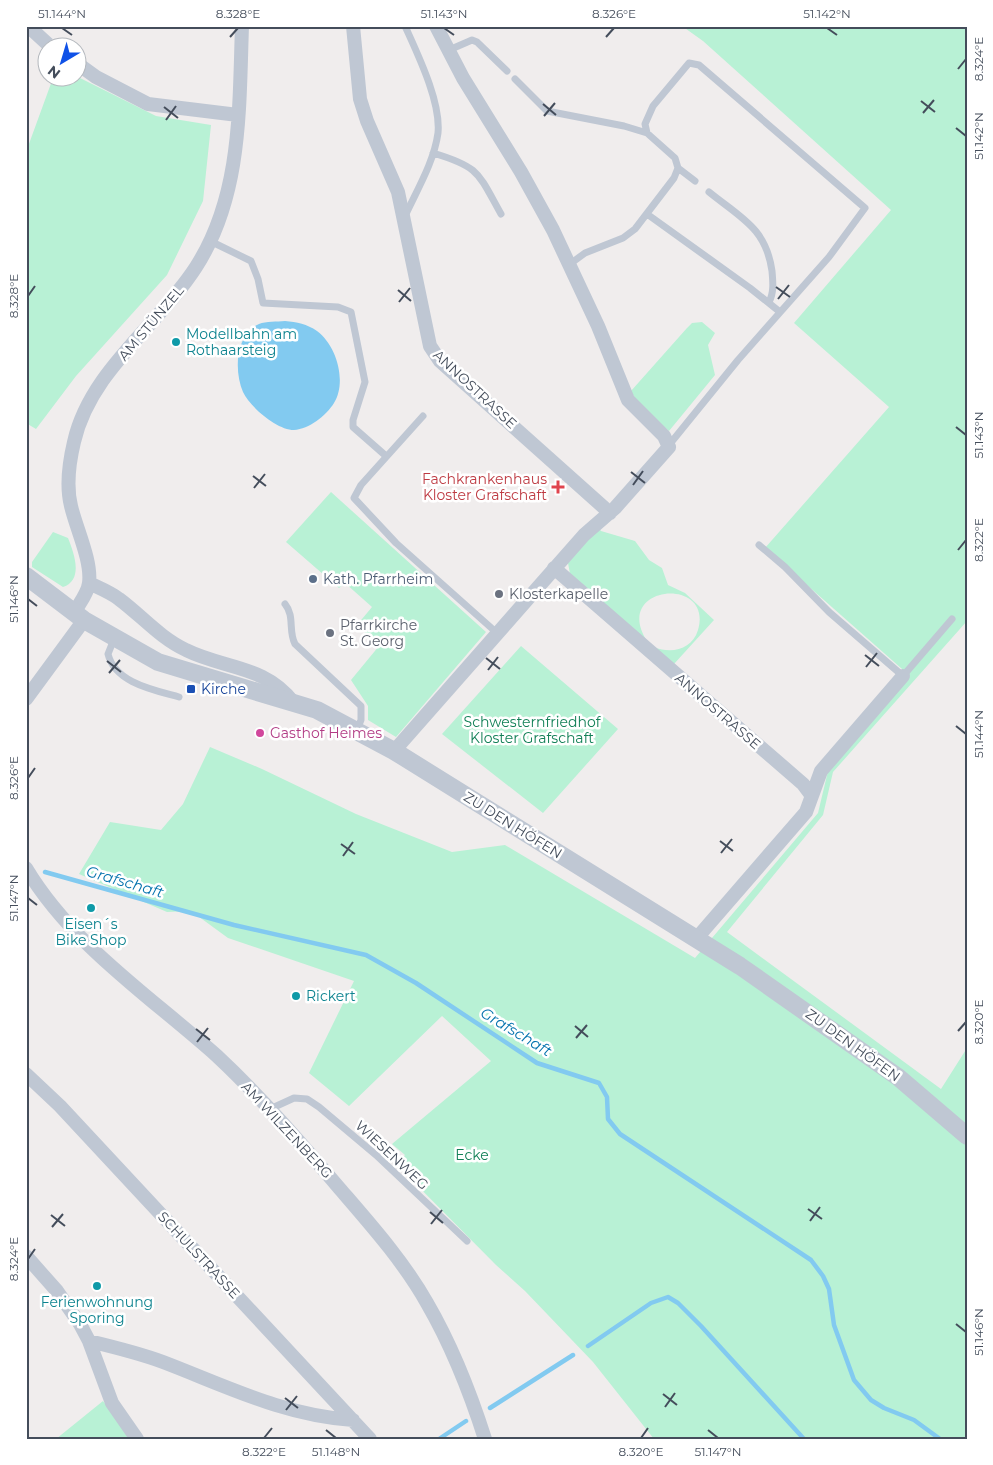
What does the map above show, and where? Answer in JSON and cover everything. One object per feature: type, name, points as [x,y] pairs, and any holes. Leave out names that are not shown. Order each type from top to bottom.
[{"type":"street","points":[[28,26],[41,38]]},
{"type":"street","name":"AM STÜNZEL","points":[[89,583],[88,566],[68,493],[71,455],[79,425],[104,381],[184,284],[210,241],[222,216],[231,184],[238,115],[242,26]]},
{"type":"street","name":"ANNOSTRASSE","points":[[353,26],[360,99],[367,121],[395,182],[404,217],[427,341],[440,361],[610,513]]},
{"type":"street","points":[[394,751],[584,534],[610,513],[664,455],[669,445],[664,436],[628,400],[570,264],[530,188],[463,78],[436,26]]},
{"type":"street","points":[[88,71],[109,85],[148,104],[238,115]]},
{"type":"street","name":"ANNOSTRASSE","points":[[554,568],[803,784],[812,796]]},
{"type":"street","name":"ZU DEN HÖFEN","points":[[26,576],[79,616],[158,662],[198,676],[317,710],[394,751],[740,966],[847,1040],[904,1083],[967,1136]]},
{"type":"street","points":[[26,700],[79,616],[89,583],[120,599],[178,646],[193,654],[264,676],[284,690],[293,702]]},
{"type":"street","points":[[696,939],[806,812],[821,771],[903,676]]},
{"type":"street","name":"AM WILZENBERG","points":[[26,868],[49,900],[87,942],[217,1056],[270,1109],[369,1222],[426,1300],[455,1357],[485,1439]]},
{"type":"street","name":"SCHULSTRASSE","points":[[26,1074],[60,1106],[370,1439]]},
{"type":"street","points":[[26,1256],[65,1302],[89,1341],[108,1394],[137,1439]]},
{"type":"street","points":[[89,1341],[149,1357],[268,1403],[300,1413],[323,1418],[353,1420]]},
{"type":"lane","points":[[404,217],[433,153],[438,134],[435,110],[425,72],[405,26]]},
{"type":"lane","points":[[449,50],[472,40],[477,42],[507,70]]},
{"type":"lane","points":[[647,133],[645,124],[653,106],[686,65],[696,63],[865,208],[829,257],[780,312],[669,445]]},
{"type":"lane","points":[[515,79],[547,111],[624,126],[647,133],[671,153],[678,168],[695,181]]},
{"type":"lane","points":[[433,153],[473,168],[501,214]]},
{"type":"lane","points":[[570,264],[585,254],[623,238],[635,229],[674,178],[678,168]]},
{"type":"lane","points":[[709,192],[754,228],[764,241],[772,274],[772,294],[769,302]]},
{"type":"lane","points":[[647,214],[769,302],[780,312]]},
{"type":"lane","points":[[210,241],[251,261],[258,278],[263,303],[338,307],[351,312],[365,382],[352,420],[353,427],[386,456]]},
{"type":"lane","points":[[423,416],[356,490],[354,494],[355,501],[396,543],[496,633]]},
{"type":"lane","points":[[760,545],[785,567],[829,612],[903,676],[952,619]]},
{"type":"lane","points":[[286,604],[292,615],[295,644],[361,706],[361,720],[357,730]]},
{"type":"lane","points":[[115,638],[108,654],[114,668],[134,682],[178,697]]},
{"type":"lane","name":"WIESENWEG","points":[[270,1109],[294,1098],[307,1099],[335,1119],[468,1241]]},
{"type":"green space","name":"Ecke","points":[[682,26],[967,26],[967,621],[833,772],[823,815],[727,932],[941,1089],[967,1048],[967,1439],[654,1439],[593,1362],[525,1291],[496,1265],[397,1165],[405,1155],[392,1144],[491,1061],[442,1016],[349,1106],[309,1073],[354,981],[228,938],[191,911],[167,912],[79,874],[110,822],[161,830],[183,804],[210,747],[262,769],[356,814],[452,852],[505,845],[695,958],[818,813],[828,771],[910,676],[765,548],[889,407],[794,323],[891,210],[703,41]]},
{"type":"green space","points":[[88,82],[156,116],[211,125],[203,201],[167,275],[76,376],[36,429],[26,423],[26,152],[49,88],[88,88]]},
{"type":"green space","points":[[702,322],[715,333],[708,345],[715,375],[669,431],[643,408],[631,391],[692,323]]},
{"type":"green space","points":[[331,492],[486,632],[396,737],[368,720],[368,706],[351,680],[379,646],[357,625],[372,607],[345,583],[339,588],[286,542]]},
{"type":"green space","points":[[598,527],[601,531],[635,541],[649,560],[662,568],[668,585],[685,593],[714,620],[674,664],[654,647],[674,650],[680,649],[691,642],[698,630],[699,612],[692,601],[679,595],[665,594],[652,598],[642,608],[640,622],[647,641],[570,574],[568,563]]},
{"type":"green space","points":[[53,532],[68,538],[75,558],[76,566],[73,578],[69,584],[63,587],[32,567],[32,562]]},
{"type":"green space","name":"Schwesternfriedhof Kloster Grafschaft","points":[[521,646],[618,729],[543,813],[442,734]]},
{"type":"green space","points":[[103,1401],[132,1439],[56,1439]]},
{"type":"water","points":[[285,321],[298,323],[317,331],[335,355],[340,375],[338,394],[331,408],[311,424],[294,430],[272,422],[258,411],[243,392],[238,374],[241,345],[251,329],[262,323]]},
{"type":"waterway","name":"Grafschaft","points":[[45,872],[234,925],[366,955],[416,983],[537,1063],[599,1083],[607,1097],[608,1119],[620,1134],[811,1260],[823,1276],[829,1289],[834,1325],[854,1380],[871,1400],[884,1408],[914,1420],[940,1439]]},
{"type":"waterway","points":[[588,1346],[651,1303],[668,1297],[678,1303],[701,1326],[804,1439]]},
{"type":"waterway","points":[[490,1408],[573,1355]]},
{"type":"waterway","points":[[439,1439],[466,1421]]},
{"type":"place","name":"Modellbahn am Rothaarsteig","points":[[176,342]]},
{"type":"place","name":"Fachkrankenhaus Kloster Grafschaft","points":[[558,487]]},
{"type":"place","name":"Kath. Pfarrheim","points":[[313,579]]},
{"type":"place","name":"Klosterkapelle","points":[[499,594]]},
{"type":"place","name":"Pfarrkirche St. Georg","points":[[330,633]]},
{"type":"place","name":"Kirche","points":[[191,689]]},
{"type":"place","name":"Gasthof Heimes","points":[[260,733]]},
{"type":"place","name":"Eisen´s Bike Shop","points":[[91,908]]},
{"type":"place","name":"Rickert","points":[[296,996]]},
{"type":"place","name":"Ferienwohnung Sporing","points":[[97,1286]]}]
